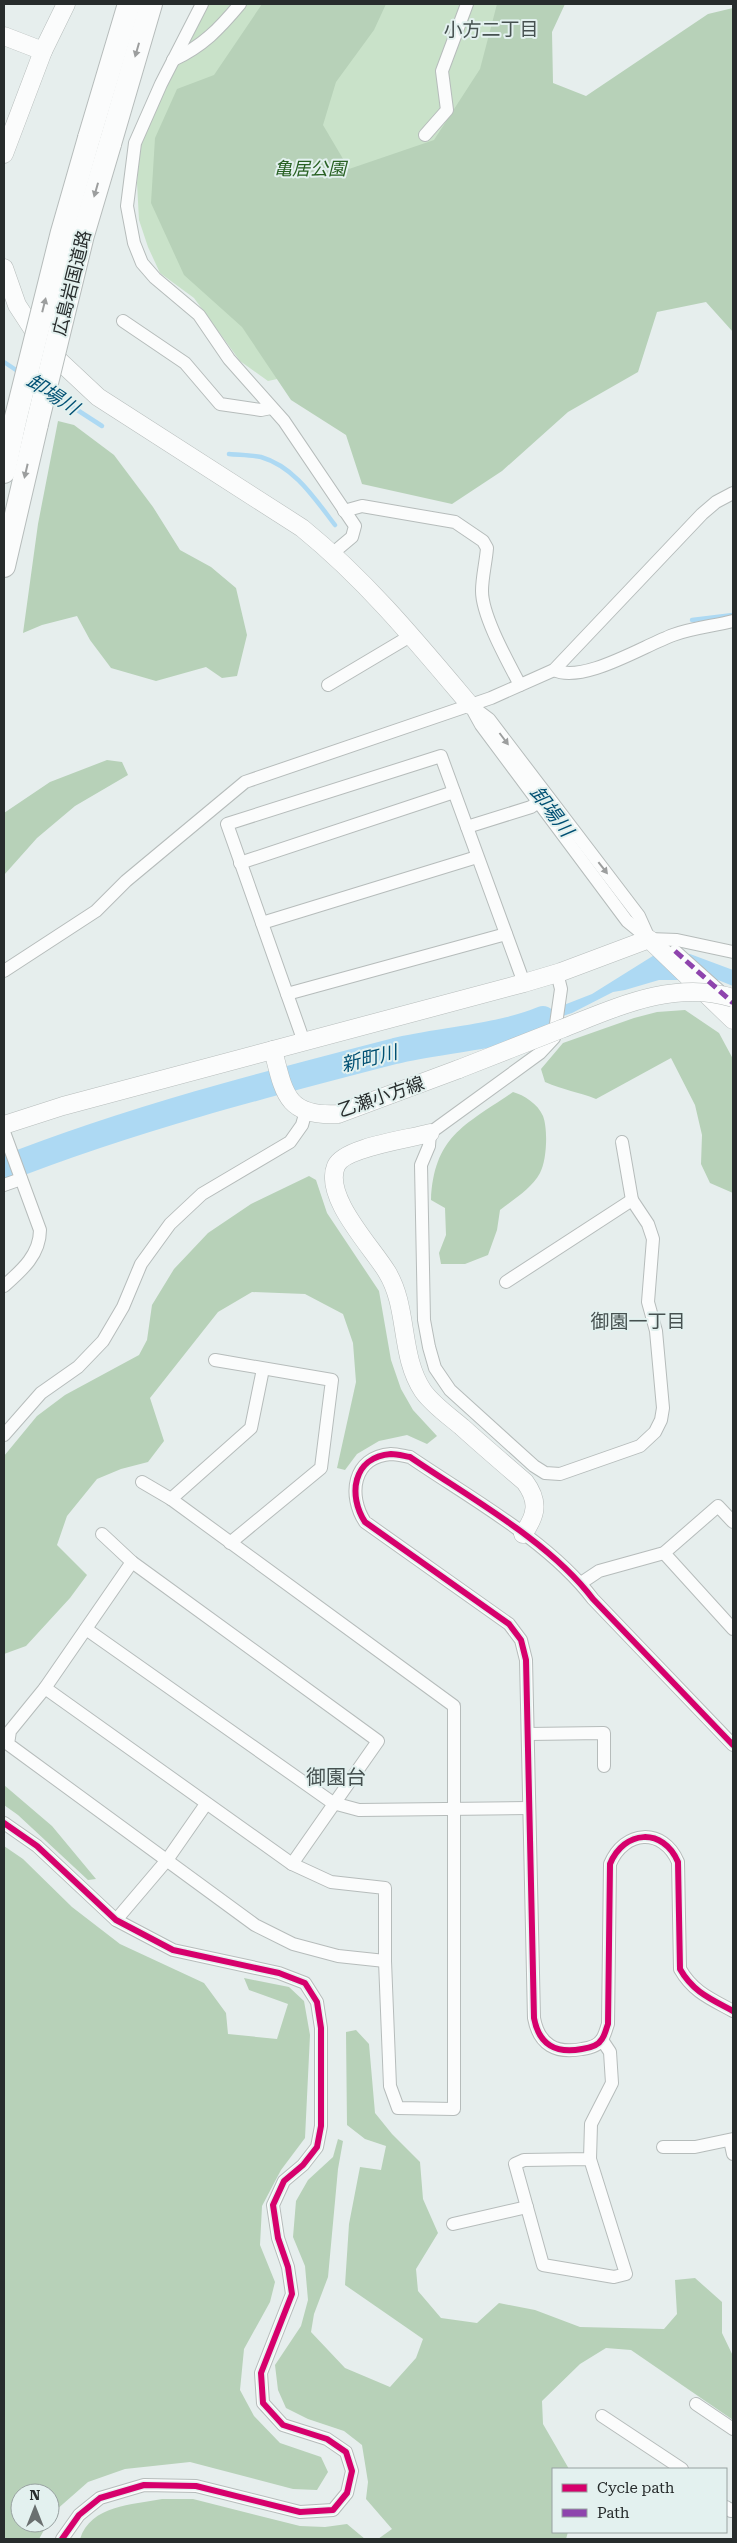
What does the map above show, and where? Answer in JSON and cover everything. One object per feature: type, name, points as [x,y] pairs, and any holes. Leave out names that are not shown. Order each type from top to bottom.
[{"type":"highway","name":"広島岩国道路","points":[[4,566],[83,235],[99,141],[129,4]]},
{"type":"highway","name":"広島岩国道路","points":[[4,472],[62,232],[152,4]]},
{"type":"street","points":[[4,154],[43,51],[66,4]]},
{"type":"street","points":[[202,4],[173,60],[135,143],[128,206],[134,243],[142,262],[150,273],[199,315],[229,359],[284,421],[355,526],[352,536],[333,553]]},
{"type":"street","points":[[173,60],[194,50],[221,27],[240,4]]},
{"type":"street","points":[[425,135],[447,110],[442,71],[467,4]]},
{"type":"street","points":[[4,36],[43,51]]},
{"type":"street","points":[[4,268],[17,305],[32,328],[51,353],[98,397],[302,528],[333,553],[412,634],[470,705],[481,725],[627,921],[733,1003]]},
{"type":"street","points":[[123,321],[185,363],[220,404],[261,410],[272,408]]},
{"type":"street","points":[[4,971],[96,911],[126,881],[245,782],[470,705],[540,678],[554,670],[702,514],[716,502],[733,493]]},
{"type":"street","points":[[344,511],[362,506],[455,522],[483,541],[487,548],[482,591],[483,604],[503,653],[520,685]]},
{"type":"street","points":[[554,670],[562,674],[582,673],[674,634],[733,621]]},
{"type":"street","points":[[328,686],[412,634]]},
{"type":"street","points":[[470,705],[489,718],[661,947],[733,1020]]},
{"type":"street","points":[[304,1042],[227,824],[440,756],[524,983]]},
{"type":"street","points":[[240,863],[454,792]]},
{"type":"street","points":[[467,827],[531,807],[538,802]]},
{"type":"street","points":[[262,923],[478,857]]},
{"type":"street","points":[[287,994],[506,934]]},
{"type":"street","points":[[4,1286],[21,1271],[36,1252],[40,1240],[40,1230],[4,1131],[63,1106],[274,1054],[304,1042],[524,983],[558,978],[661,947],[677,940],[733,952]]},
{"type":"street","points":[[523,1534],[535,1515],[536,1502],[532,1492],[525,1482],[442,1410],[424,1391],[412,1370],[396,1289],[387,1272],[344,1210],[337,1192],[336,1166],[342,1157],[354,1152],[430,1133],[540,1053],[554,1038],[562,989],[558,978]]},
{"type":"street","name":"乙瀬小方線","points":[[274,1054],[286,1096],[298,1108],[322,1115],[338,1114],[639,1000],[677,992],[700,991],[733,998]]},
{"type":"street","points":[[4,1435],[41,1393],[78,1367],[103,1340],[123,1308],[141,1264],[170,1224],[202,1194],[290,1142],[302,1126],[306,1110]]},
{"type":"street","points":[[430,1133],[429,1146],[421,1165],[423,1277],[424,1320],[435,1368],[450,1390],[534,1466],[545,1473],[560,1474],[640,1446],[655,1432],[661,1420],[663,1408],[656,1331],[648,1302],[653,1239],[648,1224],[632,1200],[622,1142]]},
{"type":"street","points":[[4,1186],[21,1178]]},
{"type":"street","points":[[506,1282],[632,1200]]},
{"type":"street","points":[[214,1360],[332,1380],[321,1468],[230,1543]]},
{"type":"street","points":[[171,1499],[251,1428],[263,1369]]},
{"type":"street","points":[[733,1745],[593,1599],[581,1583],[546,1550],[410,1457],[390,1454],[370,1460],[358,1474],[354,1491],[357,1510],[365,1522],[509,1624],[520,1640],[526,1660],[534,2018],[536,2032],[547,2044],[561,2051],[594,2047],[602,2040],[608,2024],[610,1864],[615,1851],[630,1840],[649,1836],[662,1841],[673,1850],[678,1862],[680,1969],[688,1983],[694,1988],[733,2011]]},
{"type":"street","points":[[45,1688],[292,1864],[331,1882],[385,1888],[385,1961],[390,2086],[398,2108],[454,2109],[454,1706],[171,1499],[142,1482]]},
{"type":"street","points":[[581,1583],[599,1571],[664,1553],[718,1506],[733,1522]]},
{"type":"street","points":[[102,1534],[132,1562],[378,1741],[292,1864]]},
{"type":"street","points":[[664,1553],[733,1629]]},
{"type":"street","points":[[132,1562],[45,1688],[7,1728],[8,1744],[255,1925],[293,1944],[338,1956],[385,1961]]},
{"type":"street","points":[[86,1629],[333,1803],[359,1810],[529,1808]]},
{"type":"street","points":[[528,1734],[604,1733],[604,1766]]},
{"type":"street","points":[[116,1920],[166,1860],[206,1804]]},
{"type":"street","points":[[4,1823],[37,1846],[116,1920],[173,1950],[279,1973],[305,1983],[318,2002],[321,2028],[321,2126],[317,2147],[303,2165],[284,2181],[273,2205],[278,2238],[288,2267],[292,2294],[261,2372],[263,2402],[283,2425],[327,2439],[346,2452],[352,2471],[347,2493],[333,2510],[300,2512],[196,2486],[144,2485],[100,2498],[79,2514],[62,2539]]},
{"type":"street","points":[[590,2159],[524,2160],[515,2164],[543,2265],[614,2277],[626,2274],[590,2159],[591,2124],[612,2083],[610,2052],[602,2040]]},
{"type":"street","points":[[663,2147],[695,2147],[732,2139],[733,2154]]},
{"type":"street","points":[[453,2224],[527,2207]]},
{"type":"street","points":[[696,2404],[733,2430]]},
{"type":"street","points":[[602,2416],[680,2468]]},
{"type":"green space","name":"亀居公園","points":[[205,4],[545,4],[291,376],[268,381],[240,361],[194,298],[160,273],[148,247],[139,220],[137,183],[140,145]]},
{"type":"green space","points":[[262,4],[386,4],[374,30],[336,82],[323,125],[349,169],[434,140],[480,69],[497,4],[565,4],[552,32],[553,83],[586,96],[708,14],[733,8],[733,332],[706,302],[657,312],[638,372],[568,412],[502,471],[452,504],[362,484],[346,435],[291,400],[242,327],[184,275],[151,203],[155,138],[177,89],[214,75]]},
{"type":"green space","points":[[58,421],[74,425],[114,455],[153,507],[180,550],[211,567],[236,588],[247,635],[237,676],[222,678],[206,667],[156,681],[111,668],[90,640],[77,616],[42,625],[23,633],[38,524]]},
{"type":"green space","points":[[107,760],[122,762],[128,775],[75,806],[37,838],[4,875],[4,813],[50,782]]},
{"type":"green space","points":[[685,1010],[719,1033],[733,1059],[733,1193],[710,1183],[701,1164],[702,1135],[695,1105],[671,1058],[596,1099],[545,1082],[541,1069],[563,1043],[634,1018],[657,1012]]},
{"type":"green space","points":[[513,1092],[522,1095],[538,1108],[545,1122],[546,1144],[540,1173],[528,1188],[500,1210],[497,1230],[488,1255],[465,1264],[441,1264],[439,1253],[446,1235],[445,1208],[431,1200],[433,1178],[438,1161],[455,1134],[480,1114]]},
{"type":"green space","points":[[309,1176],[316,1180],[327,1213],[379,1291],[391,1360],[401,1389],[413,1410],[437,1436],[427,1444],[407,1435],[379,1441],[357,1454],[345,1470],[337,1468],[356,1382],[353,1343],[343,1314],[305,1294],[252,1292],[218,1312],[150,1398],[164,1441],[148,1462],[121,1469],[97,1479],[67,1516],[57,1545],[87,1575],[70,1598],[26,1646],[4,1654],[4,1456],[37,1416],[65,1395],[139,1355],[147,1340],[152,1305],[174,1269],[208,1233],[251,1204]]},
{"type":"green space","points":[[4,1785],[52,1826],[96,1879],[88,1880],[18,1815],[4,1805]]},
{"type":"green space","points":[[4,1846],[23,1859],[72,1907],[120,1944],[204,1983],[226,2013],[228,2034],[277,2039],[288,2004],[249,1990],[244,1978],[289,1987],[304,2001],[310,2035],[305,2138],[281,2170],[262,2206],[260,2245],[275,2282],[270,2302],[244,2349],[240,2390],[254,2416],[280,2443],[321,2457],[328,2472],[317,2490],[293,2489],[190,2462],[125,2469],[88,2482],[60,2507],[60,2483],[10,2483],[10,2533],[42,2533],[39,2539],[4,2539]]},
{"type":"green space","points":[[356,2030],[369,2044],[375,2113],[392,2134],[420,2162],[423,2199],[438,2233],[416,2269],[418,2291],[441,2318],[477,2323],[499,2303],[535,2310],[580,2327],[664,2329],[677,2314],[675,2280],[695,2278],[722,2302],[722,2333],[733,2356],[733,2420],[631,2350],[606,2348],[580,2364],[542,2401],[543,2424],[568,2468],[552,2468],[552,2533],[568,2533],[566,2539],[378,2539],[392,2529],[366,2499],[368,2482],[362,2445],[344,2431],[308,2419],[286,2408],[278,2390],[275,2365],[301,2326],[308,2300],[305,2266],[293,2237],[296,2201],[308,2180],[333,2157],[338,2139],[343,2141],[338,2169],[328,2277],[314,2314],[311,2332],[345,2368],[390,2387],[416,2358],[423,2339],[345,2285],[349,2224],[360,2167],[381,2170],[386,2146],[365,2139],[347,2125],[346,2032]]},
{"type":"green space","points":[[162,2499],[193,2499],[300,2526],[325,2527],[347,2524],[365,2539],[80,2539],[85,2528],[93,2519],[103,2513],[126,2505]]},
{"type":"water","points":[[656,954],[690,954],[733,970],[733,986],[718,980],[659,980],[613,992],[572,1013],[527,1028],[508,1029],[535,1021],[551,1010],[592,994]]},
{"type":"waterway","name":"卸場川","points":[[4,362],[19,372]]},
{"type":"waterway","name":"卸場川","points":[[51,393],[102,426]]},
{"type":"waterway","name":"卸場川","points":[[229,454],[261,457],[284,468],[312,495],[335,525]]},
{"type":"waterway","points":[[692,620],[733,615]]},
{"type":"waterway","name":"新町川","points":[[4,1169],[100,1134],[247,1090],[395,1051],[490,1034],[543,1019]]},
{"type":"marked path","points":[[675,951],[733,1003]]},
{"type":"cycle path","points":[[733,1745],[575,1578],[532,1539],[410,1457],[391,1454],[378,1457],[368,1462],[361,1470],[355,1490],[356,1501],[365,1522],[509,1624],[521,1640],[526,1660],[534,2018],[540,2035],[550,2046],[564,2050],[591,2047],[596,2045],[603,2037],[608,2024],[610,1864],[624,1844],[644,1837],[654,1838],[663,1843],[678,1862],[680,1969],[697,1989],[710,1999],[733,2011]]},
{"type":"cycle path","points":[[4,1823],[37,1846],[116,1920],[173,1950],[279,1973],[305,1983],[317,2002],[321,2028],[321,2126],[317,2147],[303,2165],[284,2181],[273,2205],[278,2238],[288,2267],[292,2294],[261,2373],[263,2403],[283,2425],[327,2439],[346,2452],[352,2471],[347,2493],[333,2510],[300,2512],[196,2486],[144,2485],[100,2498],[79,2515],[62,2539]]},
{"type":"district","name":"小方二丁目","points":[[491,29]]},
{"type":"district","name":"御園一丁目","points":[[638,1321]]},
{"type":"district","name":"御園台","points":[[336,1777]]}]
